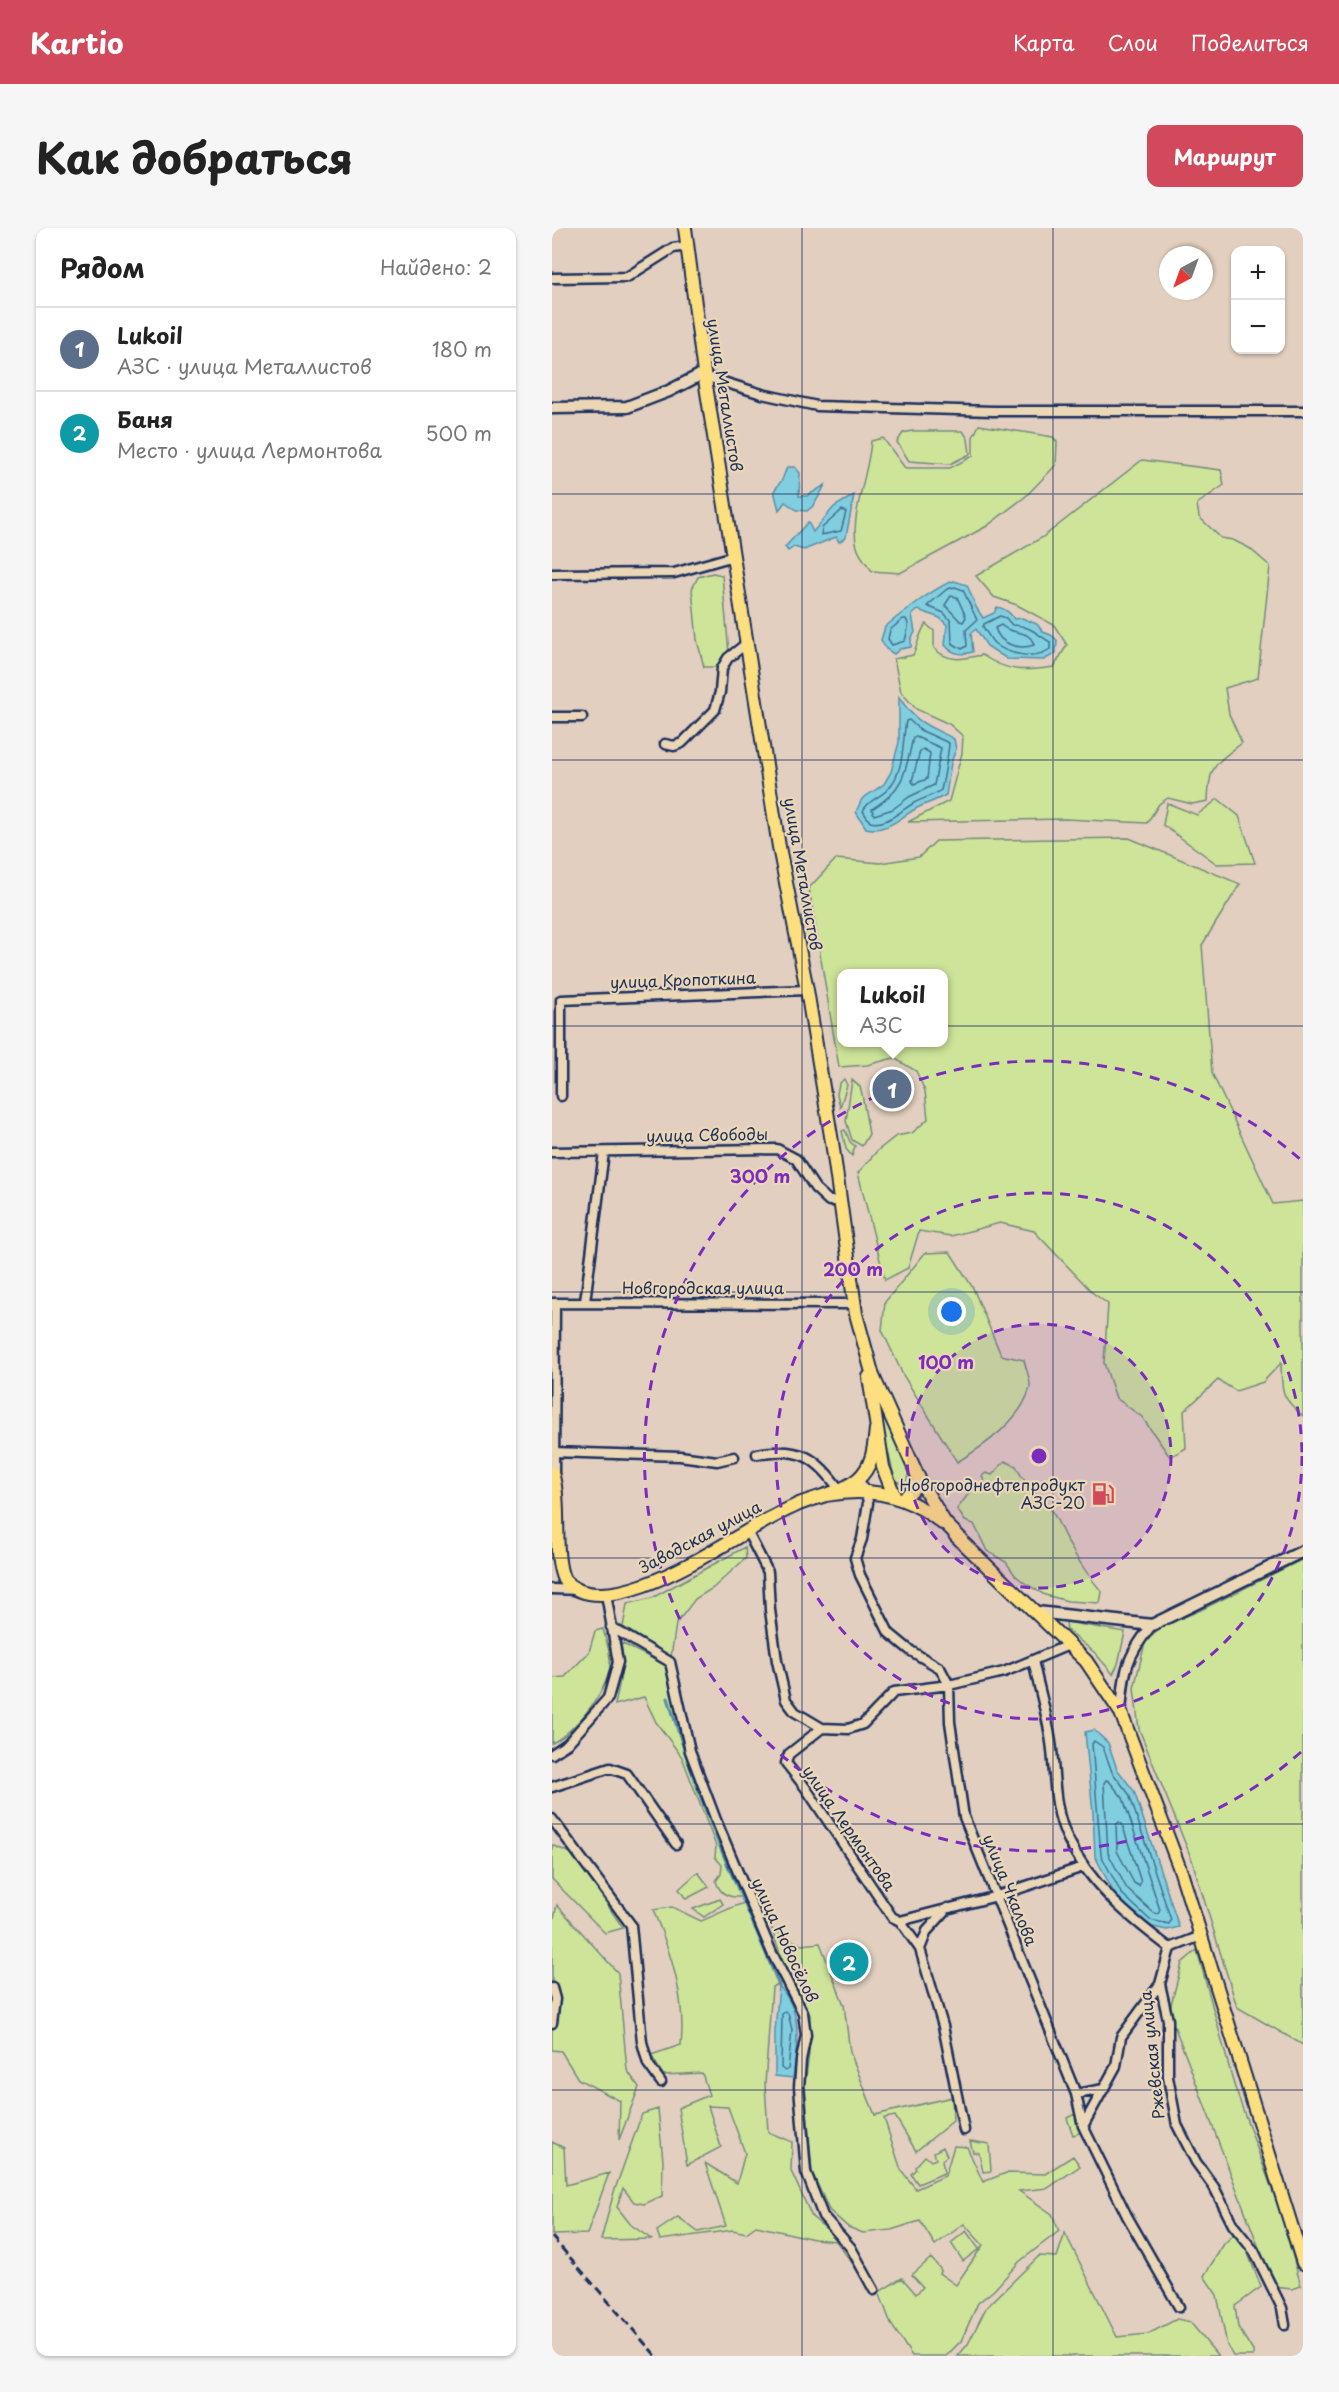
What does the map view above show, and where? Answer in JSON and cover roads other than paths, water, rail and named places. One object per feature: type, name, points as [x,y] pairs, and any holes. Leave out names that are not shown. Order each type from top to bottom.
[{"type":"main road","name":"улица Металлистов","points":[[684,234],[704,375],[779,847],[807,990],[855,1304],[865,1352],[873,1376],[920,1481],[945,1522],[961,1539]]},
{"type":"main road","points":[[865,1352],[885,1474],[898,1497]]},
{"type":"main road","points":[[840,1491],[858,1479],[871,1460],[876,1429]]},
{"type":"main road","points":[[553,1477],[554,1558],[565,1580],[580,1590]]},
{"type":"main road","points":[[898,1497],[920,1481]]},
{"type":"main road","points":[[840,1491],[866,1491],[898,1497],[937,1519],[1071,1644],[1086,1661],[1121,1713],[1181,1872],[1303,2263]]},
{"type":"main road","name":"Заводская улица","points":[[580,1590],[606,1594],[625,1592],[652,1582],[800,1504],[840,1491]]},
{"type":"street","points":[[552,278],[627,277],[673,248],[684,234]]},
{"type":"street","points":[[552,408],[627,406],[704,375],[762,394],[817,406],[993,411],[1303,411]]},
{"type":"street","points":[[552,574],[674,573],[734,556]]},
{"type":"street","points":[[665,744],[674,746],[682,743],[715,710],[720,677],[725,662],[747,643]]},
{"type":"street","points":[[552,717],[582,717]]},
{"type":"street","name":"улица Кропоткина","points":[[561,1096],[561,1000],[807,990]]},
{"type":"street","name":"улица Свободы","points":[[552,1152],[777,1149],[796,1159],[815,1188],[829,1201],[839,1201]]},
{"type":"street","points":[[585,1302],[604,1152]]},
{"type":"street","points":[[553,1303],[553,1477]]},
{"type":"street","name":"Новгородская улица","points":[[553,1303],[855,1304]]},
{"type":"street","points":[[757,1454],[775,1451],[807,1455],[818,1463],[840,1491]]},
{"type":"street","points":[[553,1452],[680,1456],[717,1461],[735,1457]]},
{"type":"street","points":[[858,1479],[866,1491],[868,1503],[855,1558],[860,1575],[889,1633],[911,1651],[940,1668],[949,1685]]},
{"type":"street","points":[[747,1531],[768,1572],[770,1610],[777,1661],[786,1700],[795,1712],[822,1728],[848,1729],[863,1724],[894,1692],[949,1685],[1004,1672],[1071,1644]]},
{"type":"street","points":[[1121,1713],[1124,1673],[1135,1646],[1152,1626],[1303,1551]]},
{"type":"street","name":"Заводская улица","points":[[552,1589],[580,1590]]},
{"type":"street","points":[[552,1754],[567,1744],[608,1698],[618,1662],[606,1594]]},
{"type":"street","points":[[1037,1612],[1152,1626]]},
{"type":"street","name":"улица Новосёлов","points":[[611,1627],[670,1662],[690,1751],[716,1820],[772,1953],[803,2013],[806,2035],[799,2087],[806,2172],[823,2216],[851,2248],[874,2290]]},
{"type":"street","points":[[1033,1660],[1052,1749],[1052,1776],[1057,1806],[1067,1838],[1083,1867],[1130,1918],[1170,1948],[1201,1936]]},
{"type":"street","name":"улица Чкалова","points":[[949,1685],[950,1722],[964,1817],[1076,2094],[1083,2126],[1127,2216],[1179,2307]]},
{"type":"street","name":"улица Лермонтова","points":[[822,1728],[789,1754],[786,1763],[892,1917],[900,1921],[920,1949],[943,2026],[964,2130]]},
{"type":"street","points":[[552,1787],[610,1768],[627,1774],[676,1845]]},
{"type":"street","points":[[552,1819],[631,1925],[642,2042],[648,2064],[661,2082]]},
{"type":"street","points":[[900,1921],[997,1896],[1083,1867]]},
{"type":"street","points":[[920,1949],[927,1931],[949,1908]]},
{"type":"street","name":"Ржевская улица","points":[[1170,1948],[1160,1984],[1168,2020],[1168,2077],[1177,2125],[1196,2162],[1214,2187],[1233,2226],[1254,2251],[1282,2308],[1285,2325]]},
{"type":"street","points":[[1083,2126],[1116,2067],[1122,2037],[1160,1984]]},
{"type":"street","points":[[552,1988],[555,1999],[552,2023]]},
{"type":"street","points":[[1076,2094],[1104,2089]]},
{"type":"water","points":[[787,467],[795,467],[800,473],[799,496],[807,496],[825,485],[814,505],[807,511],[797,510],[785,502],[779,510],[774,491]]},
{"type":"water","points":[[854,495],[846,537],[839,542],[836,537],[804,550],[794,547],[788,551],[785,547],[808,522],[813,532],[834,507]]},
{"type":"water","points":[[954,581],[967,585],[983,618],[994,613],[997,607],[1007,611],[1014,619],[1022,618],[1037,624],[1043,632],[1057,640],[1056,653],[1044,660],[1007,659],[987,646],[976,629],[971,633],[973,652],[961,654],[954,652],[945,645],[947,625],[940,618],[918,610],[912,615],[915,632],[911,639],[911,647],[900,649],[894,654],[886,649],[881,640],[885,627],[929,594]]},
{"type":"water","points":[[899,697],[917,718],[954,739],[956,749],[951,763],[946,795],[919,807],[888,826],[866,828],[856,812],[862,799],[884,784],[891,772],[899,742]]},
{"type":"water","points":[[1094,1730],[1108,1743],[1117,1769],[1134,1791],[1179,1927],[1167,1930],[1148,1926],[1116,1897],[1095,1856],[1085,1732]]},
{"type":"water","points":[[779,1986],[792,2007],[797,2030],[793,2078],[775,2076],[775,2030]]},
{"type":"waterway","points":[[668,1698],[709,1820],[779,1986]]},
{"type":"railway","points":[[552,2237],[656,2356]]},
{"type":"place","name":"Lukoil","points":[[892,1089]]},
{"type":"place","name":"Новгороднефтепродукт АЗС-20","points":[[1103,1494]]},
{"type":"place","name":"Баня","points":[[849,1962]]}]
